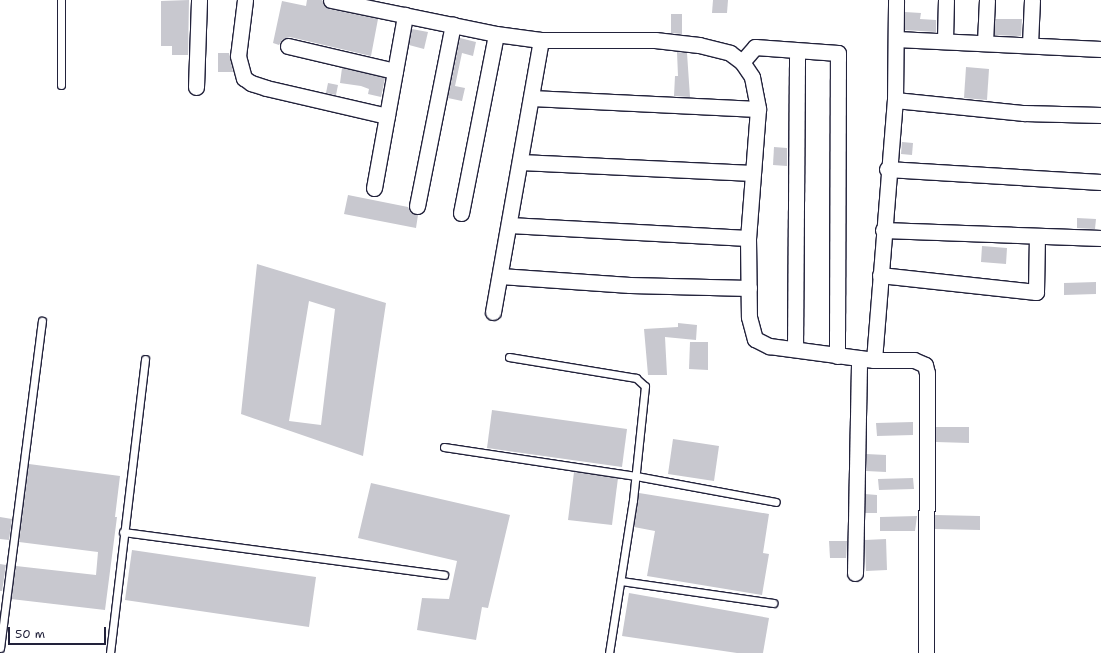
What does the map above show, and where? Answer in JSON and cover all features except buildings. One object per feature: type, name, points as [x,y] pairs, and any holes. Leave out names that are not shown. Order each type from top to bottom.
[{"type":"street","points":[[196,87],[199,0]]},
{"type":"street","points":[[245,0],[238,56],[240,71],[251,84],[387,116]]},
{"type":"street","points":[[331,0],[496,34],[541,40],[614,39],[676,42],[717,49],[730,54],[742,62],[752,77],[758,110],[748,238],[749,318],[755,339],[769,346],[874,360],[914,360],[925,365],[927,373],[926,653]]},
{"type":"street","points":[[874,360],[887,169],[895,100],[896,0]]},
{"type":"street","points":[[946,0],[946,40]]},
{"type":"street","points":[[985,42],[987,0]]},
{"type":"street","points":[[1030,44],[1032,0]]},
{"type":"street","points":[[374,188],[405,15]]},
{"type":"street","points":[[417,206],[453,25]]},
{"type":"street","points":[[461,213],[496,34]]},
{"type":"street","points":[[896,38],[1101,49]]},
{"type":"street","points":[[493,312],[541,40]]},
{"type":"street","points":[[288,46],[395,71]]},
{"type":"street","points":[[742,62],[755,47],[838,53],[837,356]]},
{"type":"street","points":[[795,349],[797,51]]},
{"type":"street","points":[[531,98],[758,110]]},
{"type":"street","points":[[895,100],[1024,113],[1101,115]]},
{"type":"street","points":[[520,162],[753,173]]},
{"type":"street","points":[[887,169],[1101,182]]},
{"type":"street","points":[[509,225],[748,238]]},
{"type":"street","points":[[883,230],[1101,238]]},
{"type":"street","points":[[880,275],[1036,292],[1037,236]]},
{"type":"street","points":[[500,276],[630,285],[749,288]]},
{"type":"street","points":[[855,573],[859,358]]},
{"type":"lane","points":[[61,0],[61,85]]},
{"type":"lane","points":[[0,648],[42,321]]},
{"type":"lane","points":[[509,357],[636,378],[643,382],[646,392],[636,476],[609,653]]},
{"type":"lane","points":[[110,653],[145,359]]},
{"type":"lane","points":[[444,447],[636,476],[776,502]]},
{"type":"lane","points":[[124,532],[444,575]]},
{"type":"lane","points":[[621,581],[774,603]]}]
